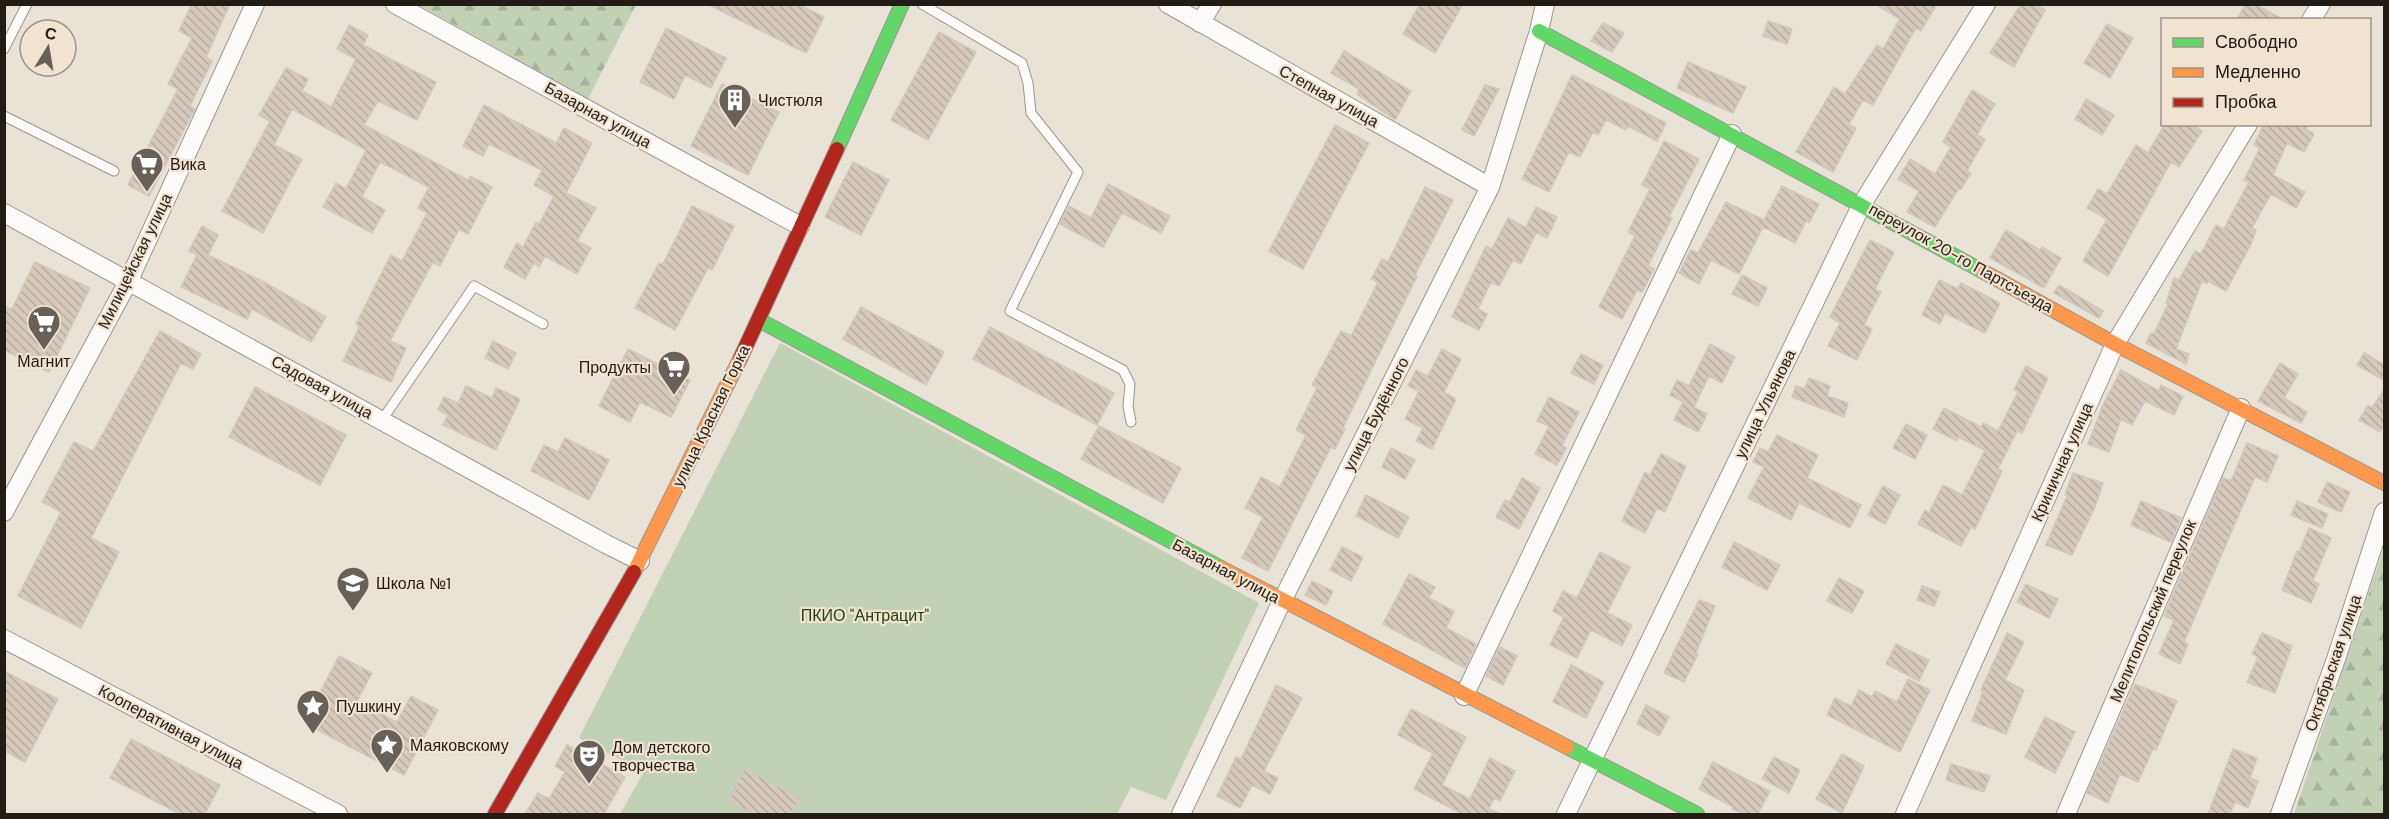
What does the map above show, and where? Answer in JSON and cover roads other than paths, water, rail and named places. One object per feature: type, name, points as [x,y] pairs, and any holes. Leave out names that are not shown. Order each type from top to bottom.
[{"type":"street","name":"Милицейская улица","points":[[4,512],[129,280],[255,4]]},
{"type":"street","name":"Базарная улица","points":[[395,4],[800,226]]},
{"type":"street","name":"улица Красная Горка","points":[[495,814],[640,561],[759,320],[902,4]]},
{"type":"street","name":"Степная улица","points":[[1168,4],[1490,187]]},
{"type":"street","points":[[1200,23],[1212,4]]},
{"type":"street","name":"улица Будённого","points":[[1181,814],[1282,601],[1490,187],[1539,32],[1545,4]]},
{"type":"street","name":"улица Ульянова","points":[[1566,814],[1862,204],[1986,4]]},
{"type":"street","points":[[2313,18],[2320,4]]},
{"type":"street","name":"переулок 20-го Партсъезда","points":[[1539,32],[1862,204],[2115,344],[2385,483]]},
{"type":"street","name":"Криничная улица","points":[[1905,814],[2115,344],[2247,126]]},
{"type":"street","points":[[1464,696],[1732,134]]},
{"type":"street","name":"Садовая улица","points":[[4,213],[640,561]]},
{"type":"street","name":"Базарная улица","points":[[759,320],[1282,601],[1697,814]]},
{"type":"street","name":"Мелитопольский переулок","points":[[2066,814],[2241,408]]},
{"type":"street","name":"Октябрьская улица","points":[[2280,814],[2335,662],[2385,512]]},
{"type":"street","name":"Кооперативная улица","points":[[4,639],[338,814]]},
{"type":"lane","points":[[4,49],[27,4]]},
{"type":"lane","points":[[922,4],[1022,63],[1028,84],[1031,113],[1078,172],[1010,311],[1123,370],[1130,384],[1128,406],[1131,422]]},
{"type":"lane","points":[[4,116],[114,171]]},
{"type":"lane","points":[[382,420],[474,286],[543,324]]},
{"type":"place","name":"Чистюля","points":[[735,129]]},
{"type":"place","name":"Вика","points":[[147,193]]},
{"type":"place","name":"Магнит","points":[[44,351]]},
{"type":"place","name":"Продукты","points":[[674,396]]},
{"type":"place","name":"Школа №1","points":[[353,612]]},
{"type":"place","name":"Пушкину","points":[[313,735]]},
{"type":"place","name":"Маяковскому","points":[[387,774]]},
{"type":"place","name":"Дом детского творчества","points":[[589,785]]},
{"type":"park label","name":"ПКИО \"Антрацит\"","points":[[865,615]]}]
